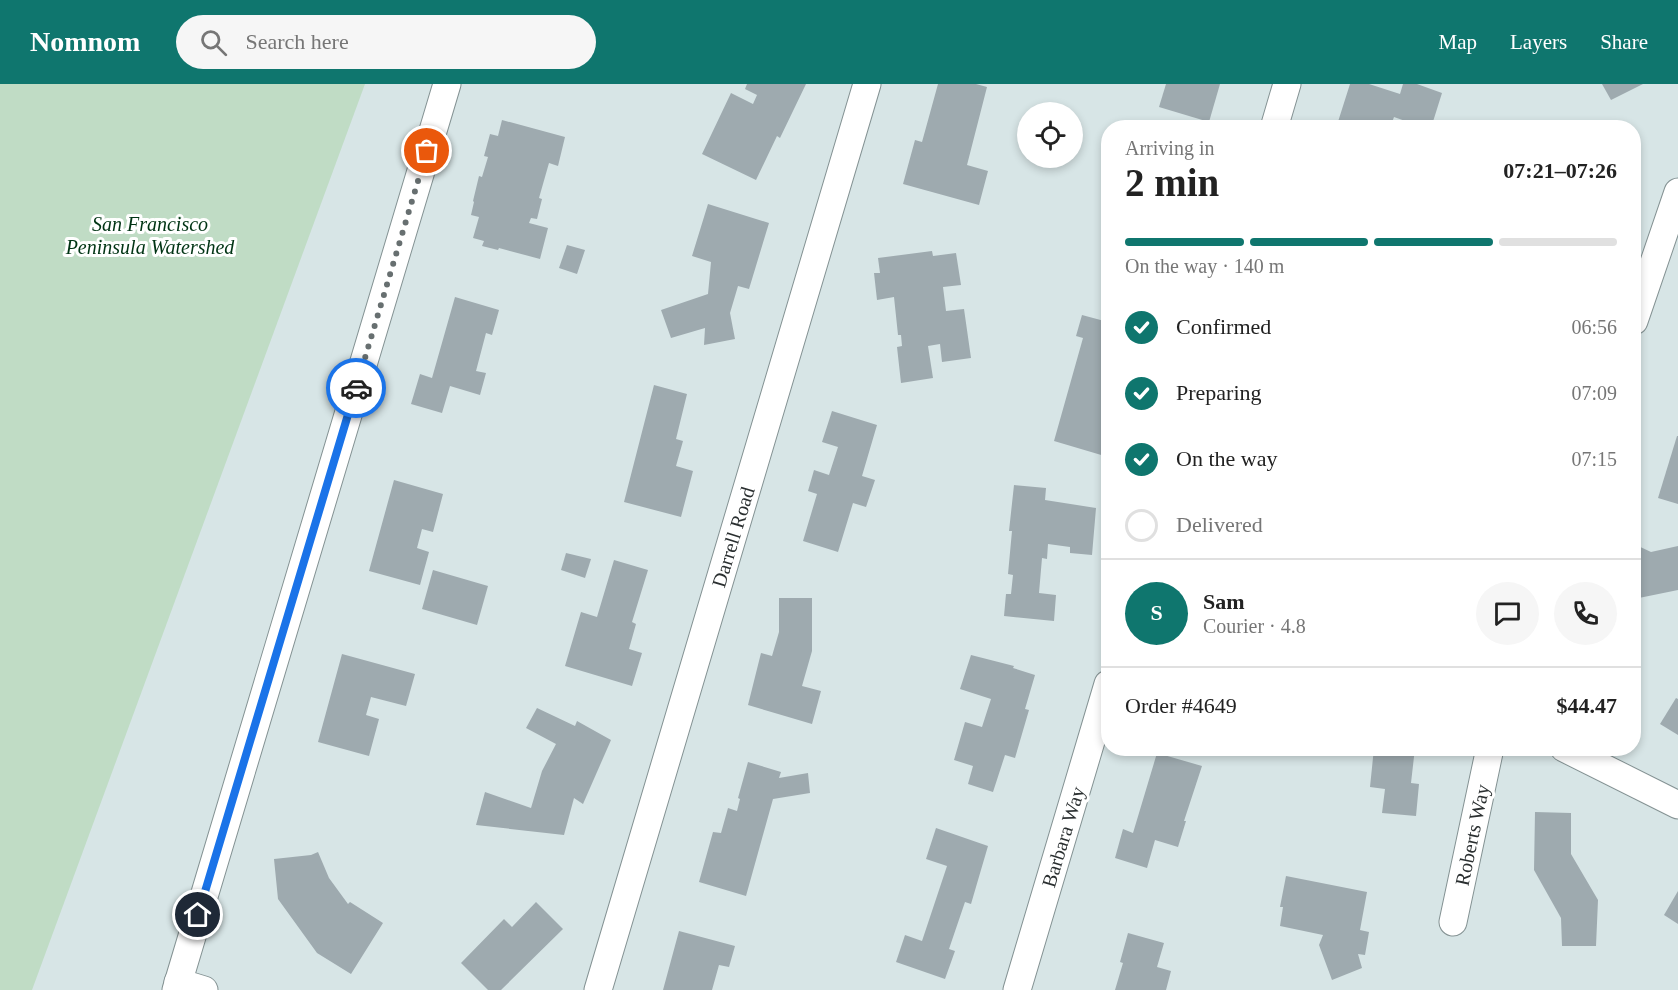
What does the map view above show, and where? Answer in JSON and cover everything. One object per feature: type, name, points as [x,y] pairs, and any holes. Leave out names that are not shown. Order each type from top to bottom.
[{"type":"street","points":[[204,990],[177,986],[447,84]]},
{"type":"street","name":"Darrell Road","points":[[598,990],[867,84]]},
{"type":"street","points":[[1276,120],[1287,84]]},
{"type":"street","points":[[1641,300],[1678,192]]},
{"type":"street","name":"Barbara Way","points":[[1017,990],[1101,708]]},
{"type":"street","name":"Roberts Way","points":[[1453,922],[1488,756]]},
{"type":"street","points":[[1580,756],[1678,805]]},
{"type":"green space","name":"San Francisco Peninsula Watershed","points":[[0,84],[365,84],[32,990],[0,990]]},
{"type":"building","points":[[747,84],[806,84],[780,138],[777,136],[756,180],[702,154],[731,93],[753,104],[757,95],[745,89]]},
{"type":"building","points":[[938,84],[976,84],[987,87],[967,165],[988,171],[979,205],[903,184],[915,140],[922,142]]},
{"type":"building","points":[[1166,84],[1220,84],[1210,120],[1202,120],[1159,107]]},
{"type":"building","points":[[1350,84],[1369,84],[1400,94],[1403,84],[1417,84],[1442,93],[1434,120],[1402,120],[1394,117],[1393,120],[1339,120]]},
{"type":"building","points":[[1602,84],[1643,84],[1611,100]]},
{"type":"building","points":[[502,120],[565,137],[558,166],[549,163],[539,198],[542,199],[537,219],[531,218],[529,223],[548,228],[540,259],[482,246],[484,241],[473,238],[479,217],[471,215],[479,176],[482,177],[488,157],[484,156],[490,134],[498,136]]},
{"type":"building","points":[[708,204],[769,223],[749,289],[738,286],[730,313],[735,339],[704,345],[705,328],[671,338],[661,310],[708,294],[711,262],[692,256]]},
{"type":"building","points":[[567,245],[585,250],[577,274],[559,268]]},
{"type":"building","points":[[932,251],[933,256],[956,253],[961,285],[943,287],[946,311],[964,309],[971,358],[942,362],[940,344],[928,346],[933,378],[901,383],[897,347],[902,346],[901,335],[898,335],[894,297],[877,300],[874,273],[880,273],[878,258]]},
{"type":"building","points":[[455,297],[499,310],[492,335],[486,333],[476,371],[486,373],[480,395],[450,386],[442,413],[411,404],[420,374],[432,378]]},
{"type":"building","points":[[1082,315],[1101,320],[1101,455],[1054,441],[1083,338],[1076,336]]},
{"type":"building","points":[[654,385],[687,394],[676,439],[683,441],[676,466],[693,471],[681,517],[624,502]]},
{"type":"building","points":[[832,411],[877,425],[862,476],[875,480],[866,507],[853,503],[838,552],[803,541],[817,494],[808,491],[814,470],[829,475],[838,447],[822,442]]},
{"type":"building","points":[[1678,436],[1678,504],[1658,498]]},
{"type":"building","points":[[394,480],[443,494],[433,532],[422,529],[417,548],[429,552],[420,585],[369,571]]},
{"type":"building","points":[[1014,485],[1046,488],[1045,500],[1096,508],[1092,555],[1070,553],[1070,547],[1048,544],[1047,559],[1042,558],[1039,593],[1056,595],[1054,621],[1004,616],[1006,594],[1011,594],[1013,575],[1008,574],[1012,531],[1009,531]]},
{"type":"building","points":[[1678,546],[1678,590],[1641,598],[1641,547],[1651,552]]},
{"type":"building","points":[[566,553],[591,559],[585,578],[561,570]]},
{"type":"building","points":[[614,560],[648,570],[632,622],[636,624],[629,649],[642,653],[632,686],[565,666],[581,612],[597,617]]},
{"type":"building","points":[[433,570],[488,586],[477,625],[422,609]]},
{"type":"building","points":[[779,598],[812,598],[812,651],[802,686],[821,691],[812,724],[748,705],[761,653],[772,656],[779,632]]},
{"type":"building","points":[[342,654],[415,674],[406,706],[371,697],[366,715],[379,719],[369,756],[318,742]]},
{"type":"building","points":[[971,655],[1014,666],[1013,668],[1035,675],[1025,709],[1029,710],[1015,758],[1005,755],[993,792],[968,784],[973,766],[954,760],[965,722],[982,727],[991,699],[960,689]]},
{"type":"building","points":[[1676,698],[1678,699],[1678,735],[1660,724]]},
{"type":"building","points":[[537,708],[575,726],[577,721],[611,740],[583,804],[574,798],[564,835],[476,825],[485,792],[531,808],[542,771],[556,744],[526,728]]},
{"type":"building","points":[[1156,756],[1167,756],[1202,766],[1178,847],[1155,840],[1147,868],[1115,858],[1123,829],[1133,833]]},
{"type":"building","points":[[1373,756],[1414,756],[1411,783],[1419,784],[1416,816],[1382,813],[1385,789],[1370,787]]},
{"type":"building","points":[[748,762],[781,772],[779,778],[808,773],[810,793],[773,799],[746,896],[699,882],[713,832],[721,833],[728,808],[737,811],[740,799],[738,798]]},
{"type":"building","points":[[1535,812],[1571,813],[1571,854],[1598,900],[1596,946],[1562,946],[1561,918],[1534,870]]},
{"type":"building","points":[[936,828],[988,846],[971,904],[965,902],[949,949],[955,951],[945,979],[896,962],[905,935],[922,941],[947,866],[926,859]]},
{"type":"building","points":[[318,852],[329,878],[348,904],[350,902],[383,923],[351,974],[317,953],[278,899],[274,859],[311,855]]},
{"type":"building","points":[[1286,876],[1367,892],[1360,930],[1369,932],[1365,955],[1358,954],[1362,968],[1332,980],[1319,945],[1323,935],[1280,926],[1283,907],[1280,907]]},
{"type":"building","points":[[1678,891],[1678,924],[1664,915]]},
{"type":"building","points":[[536,902],[563,929],[501,990],[488,990],[461,963],[504,919],[512,927]]},
{"type":"building","points":[[679,931],[735,946],[729,967],[719,965],[712,990],[663,990]]},
{"type":"building","points":[[1128,933],[1164,943],[1157,967],[1171,971],[1166,990],[1115,990]]},
{"type":"way so far","points":[[356,388],[427,151]]},
{"type":"route","points":[[198,915],[356,388]]}]
